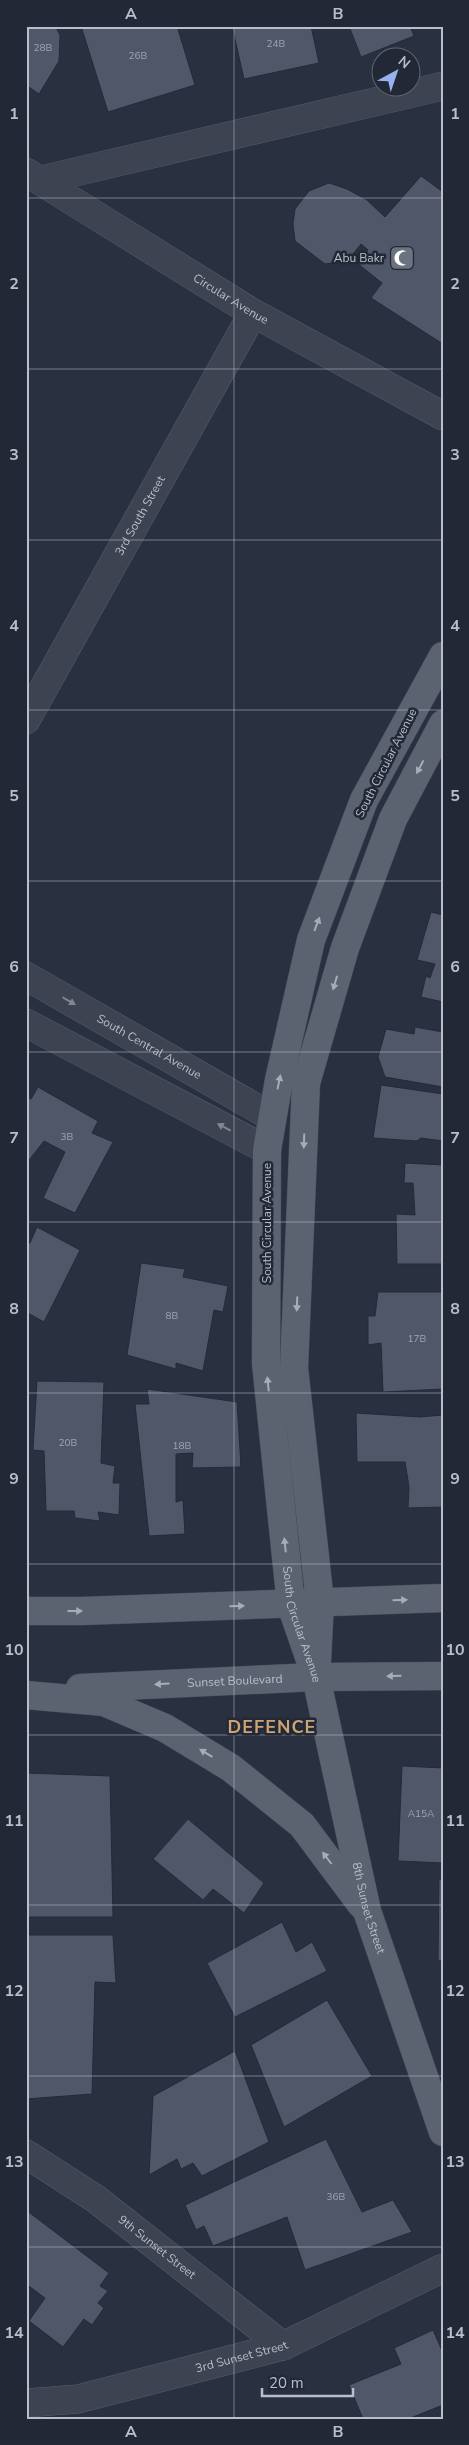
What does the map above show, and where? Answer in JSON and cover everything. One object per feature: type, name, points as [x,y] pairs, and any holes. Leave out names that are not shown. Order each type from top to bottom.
[{"type":"main road","name":"South Circular Avenue","points":[[316,1677],[292,1605],[266,1362],[268,1150],[272,1117],[311,940],[364,800],[443,656]]},
{"type":"main road","name":"South Circular Avenue","points":[[316,1677],[320,1602],[294,1368],[306,1082],[344,948],[393,819],[443,724]]},
{"type":"main road","points":[[26,1611],[292,1605],[320,1602],[443,1598]]},
{"type":"main road","name":"Sunset Boulevard","points":[[26,1691],[316,1677],[443,1676]]},
{"type":"main road","name":"8th Sunset Street","points":[[316,1677],[366,1912],[443,2132]]},
{"type":"main road","points":[[26,1695],[104,1702],[165,1728],[231,1768],[302,1825],[366,1912]]},
{"type":"street","points":[[34,176],[443,86]]},
{"type":"street","name":"Circular Avenue","points":[[34,176],[253,313],[443,416]]},
{"type":"street","name":"3rd South Street","points":[[26,720],[253,313]]},
{"type":"street","name":"South Central Avenue","points":[[26,976],[272,1117]]},
{"type":"street","points":[[26,1023],[268,1150]]},
{"type":"street","name":"9th Sunset Street","points":[[26,2154],[96,2199],[284,2346]]},
{"type":"street","name":"3rd Sunset Street","points":[[26,2403],[78,2399],[284,2346],[443,2268]]},
{"type":"building","points":[[26,26],[55,26],[60,35],[59,61],[39,94],[26,85]]},
{"type":"building","points":[[81,26],[177,26],[195,85],[108,112]]},
{"type":"building","points":[[232,26],[311,26],[319,63],[244,79]]},
{"type":"building","points":[[349,26],[410,26],[414,36],[384,48],[372,48],[372,53],[361,57]]},
{"type":"building","name":"Abu Bakr","points":[[421,176],[443,192],[443,344],[371,298],[382,283],[357,263],[368,250],[361,244],[353,254],[339,262],[325,264],[295,241],[293,224],[295,209],[309,191],[329,183],[347,189],[367,200],[385,217]]},
{"type":"building","points":[[431,912],[443,915],[443,1002],[421,997],[426,976],[430,978],[435,964],[417,960]]},
{"type":"building","points":[[415,1027],[443,1032],[443,1087],[385,1077],[378,1057],[386,1029],[414,1034]]},
{"type":"building","points":[[381,1085],[443,1094],[443,1141],[421,1138],[417,1141],[373,1138]]},
{"type":"building","points":[[38,1087],[98,1121],[92,1133],[113,1142],[75,1213],[43,1198],[65,1152],[44,1141],[26,1164],[26,1097],[31,1099]]},
{"type":"building","points":[[405,1163],[443,1165],[443,1264],[397,1264],[396,1214],[415,1215],[413,1183],[404,1183]]},
{"type":"building","points":[[37,1227],[80,1250],[44,1322],[26,1312],[26,1241],[30,1243]]},
{"type":"building","points":[[141,1263],[185,1269],[183,1277],[228,1286],[223,1312],[214,1310],[203,1371],[176,1363],[176,1369],[127,1355]]},
{"type":"building","points":[[378,1292],[443,1292],[443,1389],[383,1392],[381,1343],[368,1345],[368,1316],[375,1316]]},
{"type":"building","points":[[37,1381],[104,1382],[101,1463],[115,1466],[113,1483],[120,1483],[119,1515],[98,1512],[100,1521],[75,1518],[74,1511],[46,1511],[44,1451],[33,1450]]},
{"type":"building","points":[[147,1389],[237,1402],[241,1467],[192,1468],[193,1453],[176,1454],[176,1502],[183,1500],[185,1534],[149,1536],[135,1404],[149,1404]]},
{"type":"building","points":[[356,1413],[420,1417],[443,1415],[443,1507],[408,1508],[409,1487],[405,1462],[357,1462]]},
{"type":"building","points":[[402,1766],[443,1768],[443,1863],[398,1861]]},
{"type":"building","points":[[26,1773],[110,1776],[113,1917],[26,1917]]},
{"type":"building","points":[[188,1819],[264,1883],[244,1913],[213,1889],[203,1900],[153,1859]]},
{"type":"building","points":[[439,1879],[443,1879],[443,1961],[438,1961]]},
{"type":"building","points":[[282,1922],[296,1952],[312,1942],[327,1971],[235,2017],[207,1963]]},
{"type":"building","points":[[26,1935],[113,1935],[116,1983],[95,1982],[92,2094],[26,2099]]},
{"type":"building","points":[[327,2000],[372,2076],[284,2127],[251,2045]]},
{"type":"building","points":[[235,2051],[269,2142],[202,2176],[193,2163],[181,2169],[177,2159],[149,2175],[153,2096]]},
{"type":"building","points":[[326,2139],[362,2212],[393,2200],[412,2232],[305,2270],[287,2217],[213,2246],[204,2226],[196,2230],[185,2205]]},
{"type":"building","points":[[26,2210],[109,2273],[100,2286],[108,2291],[98,2303],[104,2308],[92,2325],[84,2319],[63,2347],[29,2321],[45,2298],[26,2284]]},
{"type":"building","points":[[433,2330],[443,2353],[443,2405],[408,2419],[363,2419],[349,2385],[401,2364],[394,2348]]},
{"type":"place","name":"Abu Bakr","points":[[402,258]]},
{"type":"district","name":"DEFENCE","points":[[272,1727]]}]
